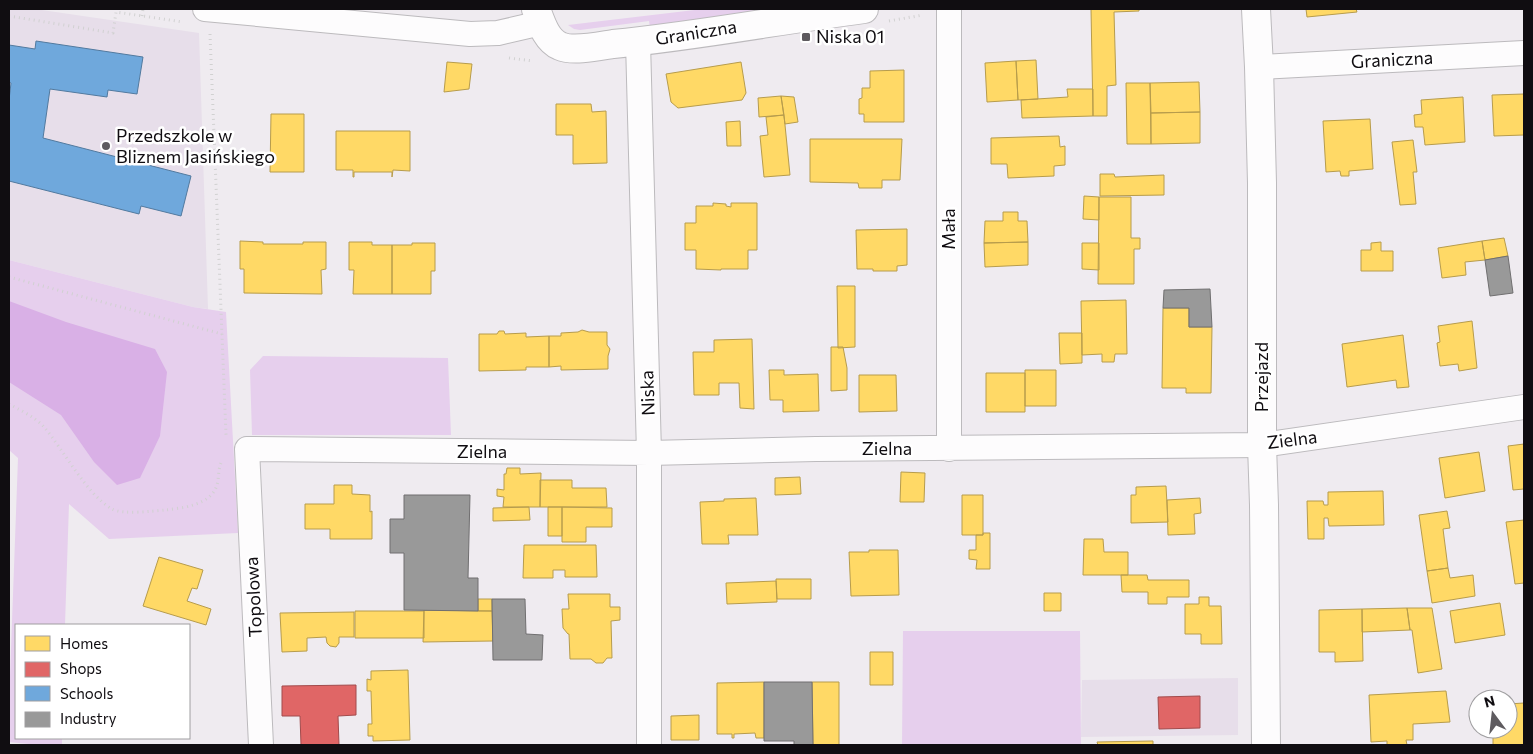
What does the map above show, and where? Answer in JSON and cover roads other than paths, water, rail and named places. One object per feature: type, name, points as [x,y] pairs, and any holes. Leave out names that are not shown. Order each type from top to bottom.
[{"type":"street","name":"Graniczna","points":[[539,16],[552,40],[561,47],[574,49],[638,42],[864,9]]},
{"type":"street","name":"Mała","points":[[949,9],[950,449]]},
{"type":"street","name":"Przejazd","points":[[1256,9],[1262,183],[1262,445],[1266,745]]},
{"type":"street","points":[[207,17],[470,34],[498,33],[539,16]]},
{"type":"street","name":"Niska","points":[[638,42],[649,453],[649,745]]},
{"type":"street","name":"Graniczna","points":[[1259,67],[1524,53]]},
{"type":"street","name":"Zielna","points":[[247,449],[649,453],[816,449],[1262,445],[1524,407]]},
{"type":"street","name":"Topolowa","points":[[247,449],[261,745]]},
{"type":"place","name":"Niska 01","points":[[806,37]]},
{"type":"place","name":"Przedszkole w Bliznem Jasińskiego","points":[[106,146]]}]
